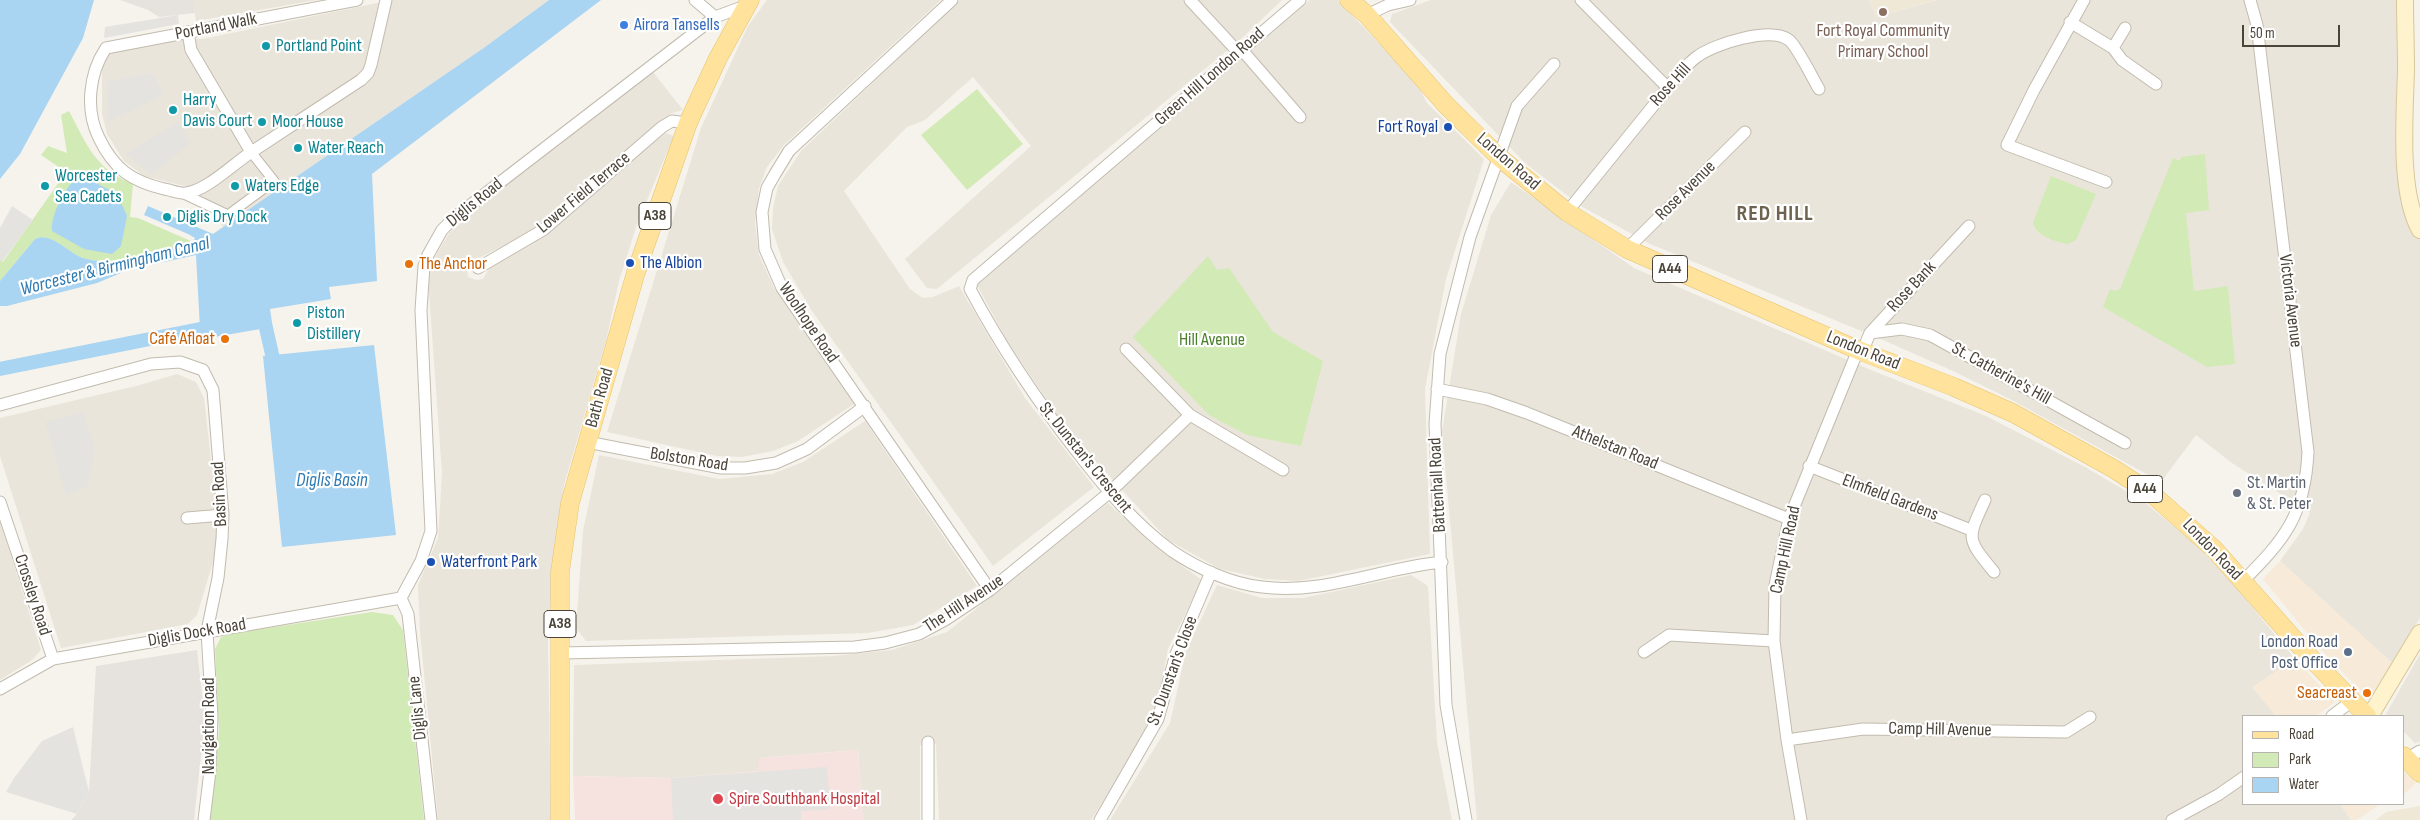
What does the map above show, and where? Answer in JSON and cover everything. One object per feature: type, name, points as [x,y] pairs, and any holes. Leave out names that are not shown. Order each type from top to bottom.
[{"type":"main road","name":"London Road","points":[[1349,0],[1366,15],[1446,106],[1500,158],[1567,212],[1627,250],[1860,351],[1954,387],[2013,413],[2114,469],[2151,493],[2179,515],[2214,549],[2352,701],[2368,715]]},
{"type":"main road","points":[[2405,0],[2406,69],[2403,124],[2411,199],[2420,230]]},
{"type":"main road","name":"Bath Road","points":[[560,820],[562,562],[570,503],[636,272],[688,123],[748,3]]},
{"type":"main road","points":[[2370,715],[2420,633]]},
{"type":"main road","points":[[2410,755],[2420,773]]},
{"type":"street","name":"Portland Walk","points":[[184,194],[143,183],[118,169],[104,149],[94,129],[91,110],[92,86],[97,62],[106,48],[357,0]]},
{"type":"street","points":[[184,194],[198,190],[361,80],[368,73],[386,0]]},
{"type":"street","points":[[695,0],[715,17]]},
{"type":"street","name":"Woolhope Road","points":[[952,0],[789,151],[767,188],[762,212],[765,250],[782,288],[990,590]]},
{"type":"street","points":[[1190,0],[1241,51],[1300,117]]},
{"type":"street","name":"Green Hill London Road","points":[[1120,155],[1300,0]]},
{"type":"street","points":[[1366,15],[1388,5],[1410,0]]},
{"type":"street","points":[[1581,0],[1667,87]]},
{"type":"street","points":[[2084,0],[2070,22],[2034,90],[2007,146],[2106,182]]},
{"type":"street","name":"Victoria Avenue","points":[[2242,582],[2281,541],[2293,521],[2301,501],[2307,476],[2308,452],[2256,25],[2250,0]]},
{"type":"street","name":"Diglis Road","points":[[401,598],[421,562],[431,531],[420,310],[424,266],[435,241],[456,217],[715,17],[748,3]]},
{"type":"street","points":[[2070,22],[2112,48],[2122,60],[2156,84]]},
{"type":"street","points":[[2112,48],[2125,28]]},
{"type":"street","points":[[184,194],[228,215],[274,181],[252,152],[191,50],[188,32]]},
{"type":"street","name":"Rose Hill","points":[[1567,212],[1667,87],[1698,56],[1729,42],[1770,34],[1790,41],[1819,89]]},
{"type":"street","name":"Battenhall Road","points":[[1466,820],[1446,705],[1442,562],[1435,424],[1440,354],[1458,279],[1491,172],[1500,158],[1517,106],[1554,64]]},
{"type":"street","name":"Lower Field Terrace","points":[[478,268],[543,230],[672,121],[688,123]]},
{"type":"street","name":"Rose Avenue","points":[[1627,250],[1744,132]]},
{"type":"street","name":"St. Dunstan's Crescent","points":[[1120,155],[973,280],[970,289],[1014,366],[1059,429],[1109,493],[1145,529],[1173,552],[1211,572],[1262,588],[1318,586],[1414,565],[1442,562]]},
{"type":"street","name":"Rose Bank","points":[[1860,351],[1870,333],[1969,226]]},
{"type":"street","name":"St. Catherine's Hill","points":[[1870,333],[1902,329],[1930,334],[2125,443]]},
{"type":"street","points":[[1126,349],[1190,415],[1283,470]]},
{"type":"street","name":"Camp Hill Road","points":[[1801,820],[1787,740],[1774,641],[1775,584],[1789,519],[1809,466],[1860,351]]},
{"type":"street","name":"Basin Road","points":[[0,405],[150,364],[180,362],[202,370],[213,390],[223,515],[218,578],[206,632]]},
{"type":"street","name":"Athelstan Road","points":[[1437,389],[1487,399],[1789,519]]},
{"type":"street","name":"Bolston Road","points":[[587,442],[721,468],[745,468],[776,462],[806,449],[865,406]]},
{"type":"street","name":"The Hill Avenue","points":[[560,653],[854,647],[877,644],[919,634],[945,620],[990,590],[1109,493],[1190,415]]},
{"type":"street","name":"Elmfield Gardens","points":[[1809,466],[1972,530]]},
{"type":"street","points":[[1985,500],[1972,530],[1972,541],[1977,552],[1994,572]]},
{"type":"street","name":"Crossley Road","points":[[0,502],[53,659]]},
{"type":"street","points":[[187,518],[223,515]]},
{"type":"street","name":"St. Dunstan's Close","points":[[1100,820],[1158,719],[1176,654],[1211,572]]},
{"type":"street","name":"Diglis Dock Road","points":[[0,689],[53,659],[401,598]]},
{"type":"street","name":"Diglis Lane","points":[[401,598],[408,614],[431,820]]},
{"type":"street","name":"Navigation Road","points":[[204,820],[210,770],[212,717],[206,632]]},
{"type":"street","points":[[1644,652],[1669,635],[1774,641]]},
{"type":"street","points":[[2333,715],[2352,701]]},
{"type":"street","name":"Camp Hill Avenue","points":[[1787,740],[1863,729],[2066,732],[2090,717]]},
{"type":"street","points":[[928,742],[928,820]]},
{"type":"street","points":[[2172,820],[2242,778]]},
{"type":"shaded area","points":[[120,0],[193,0],[195,13],[159,17],[148,10]]},
{"type":"shaded area","points":[[193,0],[317,0],[196,21]]},
{"type":"shaded area","points":[[392,0],[549,0],[485,47],[223,227],[192,188],[144,176],[124,161],[107,134],[102,114],[102,67],[109,52],[180,39],[202,39]]},
{"type":"shaded area","points":[[767,0],[941,0],[784,145],[767,167],[759,188],[755,223],[759,255],[774,288],[854,404],[798,441],[773,451],[742,457],[717,456],[607,432],[701,128],[748,26]]},
{"type":"shaded area","points":[[960,0],[1282,0],[1240,40],[937,289],[927,288],[905,259],[1031,146],[973,77],[925,120],[907,127],[844,191],[910,289],[923,298],[933,297],[959,286],[1025,398],[1094,487],[993,566],[812,311],[783,262],[772,229],[773,208],[778,186],[801,151]]},
{"type":"shaded area","points":[[1310,0],[1338,0],[1418,85],[1427,103],[1484,159],[1446,279],[1425,389],[1430,554],[1298,581],[1265,579],[1220,569],[1168,540],[1067,430],[1007,341],[977,285]]},
{"type":"shaded area","points":[[1431,0],[1869,0],[1876,17],[1937,0],[2397,0],[2420,238],[2420,618],[2392,663],[2280,561],[2303,529],[2310,513],[2232,463],[2196,435],[2161,482],[2010,399],[1953,371],[1648,243],[1581,206],[1525,163],[1390,22],[1392,14]]},
{"type":"shaded area","name":"Fort Royal Community Primary School","points":[[1869,0],[1936,0],[1876,17]]},
{"type":"shaded area","points":[[178,15],[179,24],[104,38],[105,27]]},
{"type":"shaded area","points":[[653,72],[683,110],[672,113],[527,234],[473,261],[467,271],[468,277],[476,280],[483,279],[490,267],[666,133],[674,136],[637,224],[619,281],[606,341],[564,485],[554,556],[548,641],[551,820],[438,820],[420,632],[418,585],[438,538],[442,473],[428,279],[434,259],[449,233],[515,177]]},
{"type":"shaded area","points":[[153,73],[164,95],[107,123],[108,81]]},
{"type":"shaded area","points":[[178,122],[191,143],[152,174],[125,154]]},
{"type":"shaded area","points":[[1511,182],[1634,268],[1871,370],[1986,416],[2085,467],[2143,501],[2193,542],[2225,574],[2295,659],[2253,687],[2275,715],[2242,715],[2242,805],[2341,805],[2351,820],[1477,820],[1442,432],[1461,314],[1491,215]]},
{"type":"shaded area","points":[[12,206],[33,220],[2,262],[0,260],[0,228]]},
{"type":"shaded area","points":[[177,374],[196,382],[204,398],[218,521],[214,559],[197,615],[188,624],[61,648],[0,456],[0,418],[140,385]]},
{"type":"shaded area","points":[[83,412],[95,448],[88,486],[66,496],[45,422]]},
{"type":"shaded area","points":[[865,421],[977,586],[913,625],[868,633],[586,641],[576,628],[583,531],[599,455],[719,479],[772,474],[803,462]]},
{"type":"shaded area","points":[[1108,503],[1153,545],[1202,580],[1168,649],[1154,722],[1091,820],[939,820],[936,744],[920,745],[920,820],[863,820],[858,750],[759,758],[759,771],[671,778],[573,776],[574,665],[833,656],[892,650],[947,632]]},
{"type":"shaded area","points":[[0,521],[41,650],[32,660],[0,680]]},
{"type":"shaded area","points":[[2280,561],[2392,663],[2374,695],[2368,696],[2361,691],[2321,650],[2263,579]]},
{"type":"shaded area","points":[[1411,575],[1428,586],[1437,743],[1452,820],[1110,820],[1170,723],[1186,651],[1217,585],[1262,598],[1303,598]]},
{"type":"shaded area","points":[[197,650],[205,719],[194,820],[71,820],[77,814],[89,792],[96,666]]},
{"type":"shaded area","points":[[2420,654],[2420,742],[2415,743],[2405,733],[2405,715],[2386,714]]},
{"type":"shaded area","points":[[2295,659],[2335,702],[2317,715],[2275,715],[2252,687]]},
{"type":"shaded area","points":[[73,727],[89,792],[77,814],[6,792],[14,778],[42,741]]},
{"type":"shaded area","name":"Spire Southbank Hospital","points":[[858,750],[863,820],[575,820],[573,776],[671,778],[758,771],[759,758]]},
{"type":"shaded area","points":[[827,767],[830,809],[801,811],[801,820],[673,820],[671,778]]},
{"type":"shaded area","points":[[2405,772],[2416,783],[2405,793]]},
{"type":"shaded area","points":[[2341,805],[2379,805],[2357,820],[2351,820]]},
{"type":"shaded area","points":[[2420,806],[2420,820],[2376,820],[2386,812]]},
{"type":"green space","points":[[977,89],[1023,144],[967,190],[921,135]]},
{"type":"green space","points":[[69,111],[87,145],[101,163],[120,178],[133,184],[130,217],[138,218],[193,242],[124,260],[97,261],[83,258],[53,240],[41,237],[35,239],[0,281],[0,260],[3,262],[66,172],[41,155],[48,146],[67,153],[61,115]]},
{"type":"green space","points":[[2205,154],[2209,210],[2186,213],[2194,291],[2228,286],[2235,364],[2207,367],[2103,307],[2110,289],[2115,291],[2120,289],[2173,158],[2180,161],[2181,157]]},
{"type":"green space","points":[[2051,176],[2096,194],[2076,240],[2068,244],[2042,235],[2033,223]]},
{"type":"green space","name":"Hill Avenue","points":[[1208,256],[1217,270],[1229,268],[1273,332],[1323,361],[1301,446],[1247,435],[1209,415],[1133,337]]},
{"type":"green space","points":[[372,612],[393,615],[403,630],[424,820],[210,820],[219,730],[215,649],[221,637]]},
{"type":"water","points":[[0,0],[94,0],[83,38],[20,154],[0,179]]},
{"type":"water","name":"Worcester & Birmingham Canal","points":[[549,0],[601,0],[372,174],[377,281],[329,287],[331,299],[270,309],[273,329],[266,328],[203,339],[200,329],[196,255],[128,270],[97,283],[7,306],[0,306],[0,281],[35,239],[41,237],[53,240],[83,258],[97,261],[138,258],[193,242],[195,238],[188,234],[144,215],[148,206],[213,234],[485,47]]},
{"type":"water","points":[[81,175],[117,194],[127,216],[121,246],[112,254],[84,249],[52,231],[54,217],[60,200],[70,185]]},
{"type":"water","name":"Diglis Basin","points":[[374,345],[396,535],[282,547],[263,356]]},
{"type":"waterway","points":[[266,328],[272,354]]},
{"type":"waterway","points":[[0,369],[200,329]]},
{"type":"place","name":"Fort Royal Community Primary School","points":[[1883,12]]},
{"type":"place","name":"Airora Tansells","points":[[624,25]]},
{"type":"place","name":"Portland Point","points":[[266,46]]},
{"type":"place","name":"Harry Davis Court","points":[[173,110]]},
{"type":"place","name":"Moor House","points":[[262,122]]},
{"type":"place","name":"Fort Royal","points":[[1448,127]]},
{"type":"place","name":"Water Reach","points":[[298,148]]},
{"type":"place","name":"Worcester Sea Cadets","points":[[45,186]]},
{"type":"place","name":"Waters Edge","points":[[235,186]]},
{"type":"place","name":"Diglis Dry Dock","points":[[167,217]]},
{"type":"place","name":"The Albion","points":[[630,263]]},
{"type":"place","name":"The Anchor","points":[[409,264]]},
{"type":"place","name":"Piston Distillery","points":[[297,323]]},
{"type":"place","name":"Café Afloat","points":[[225,339]]},
{"type":"place","name":"St. Martin & St. Peter","points":[[2237,493]]},
{"type":"place","name":"Waterfront Park","points":[[431,562]]},
{"type":"place","name":"London Road Post Office","points":[[2348,652]]},
{"type":"place","name":"Seacreast","points":[[2367,693]]},
{"type":"place","name":"Spire Southbank Hospital","points":[[718,799]]},
{"type":"district","name":"RED HILL","points":[[1775,214]]}]
